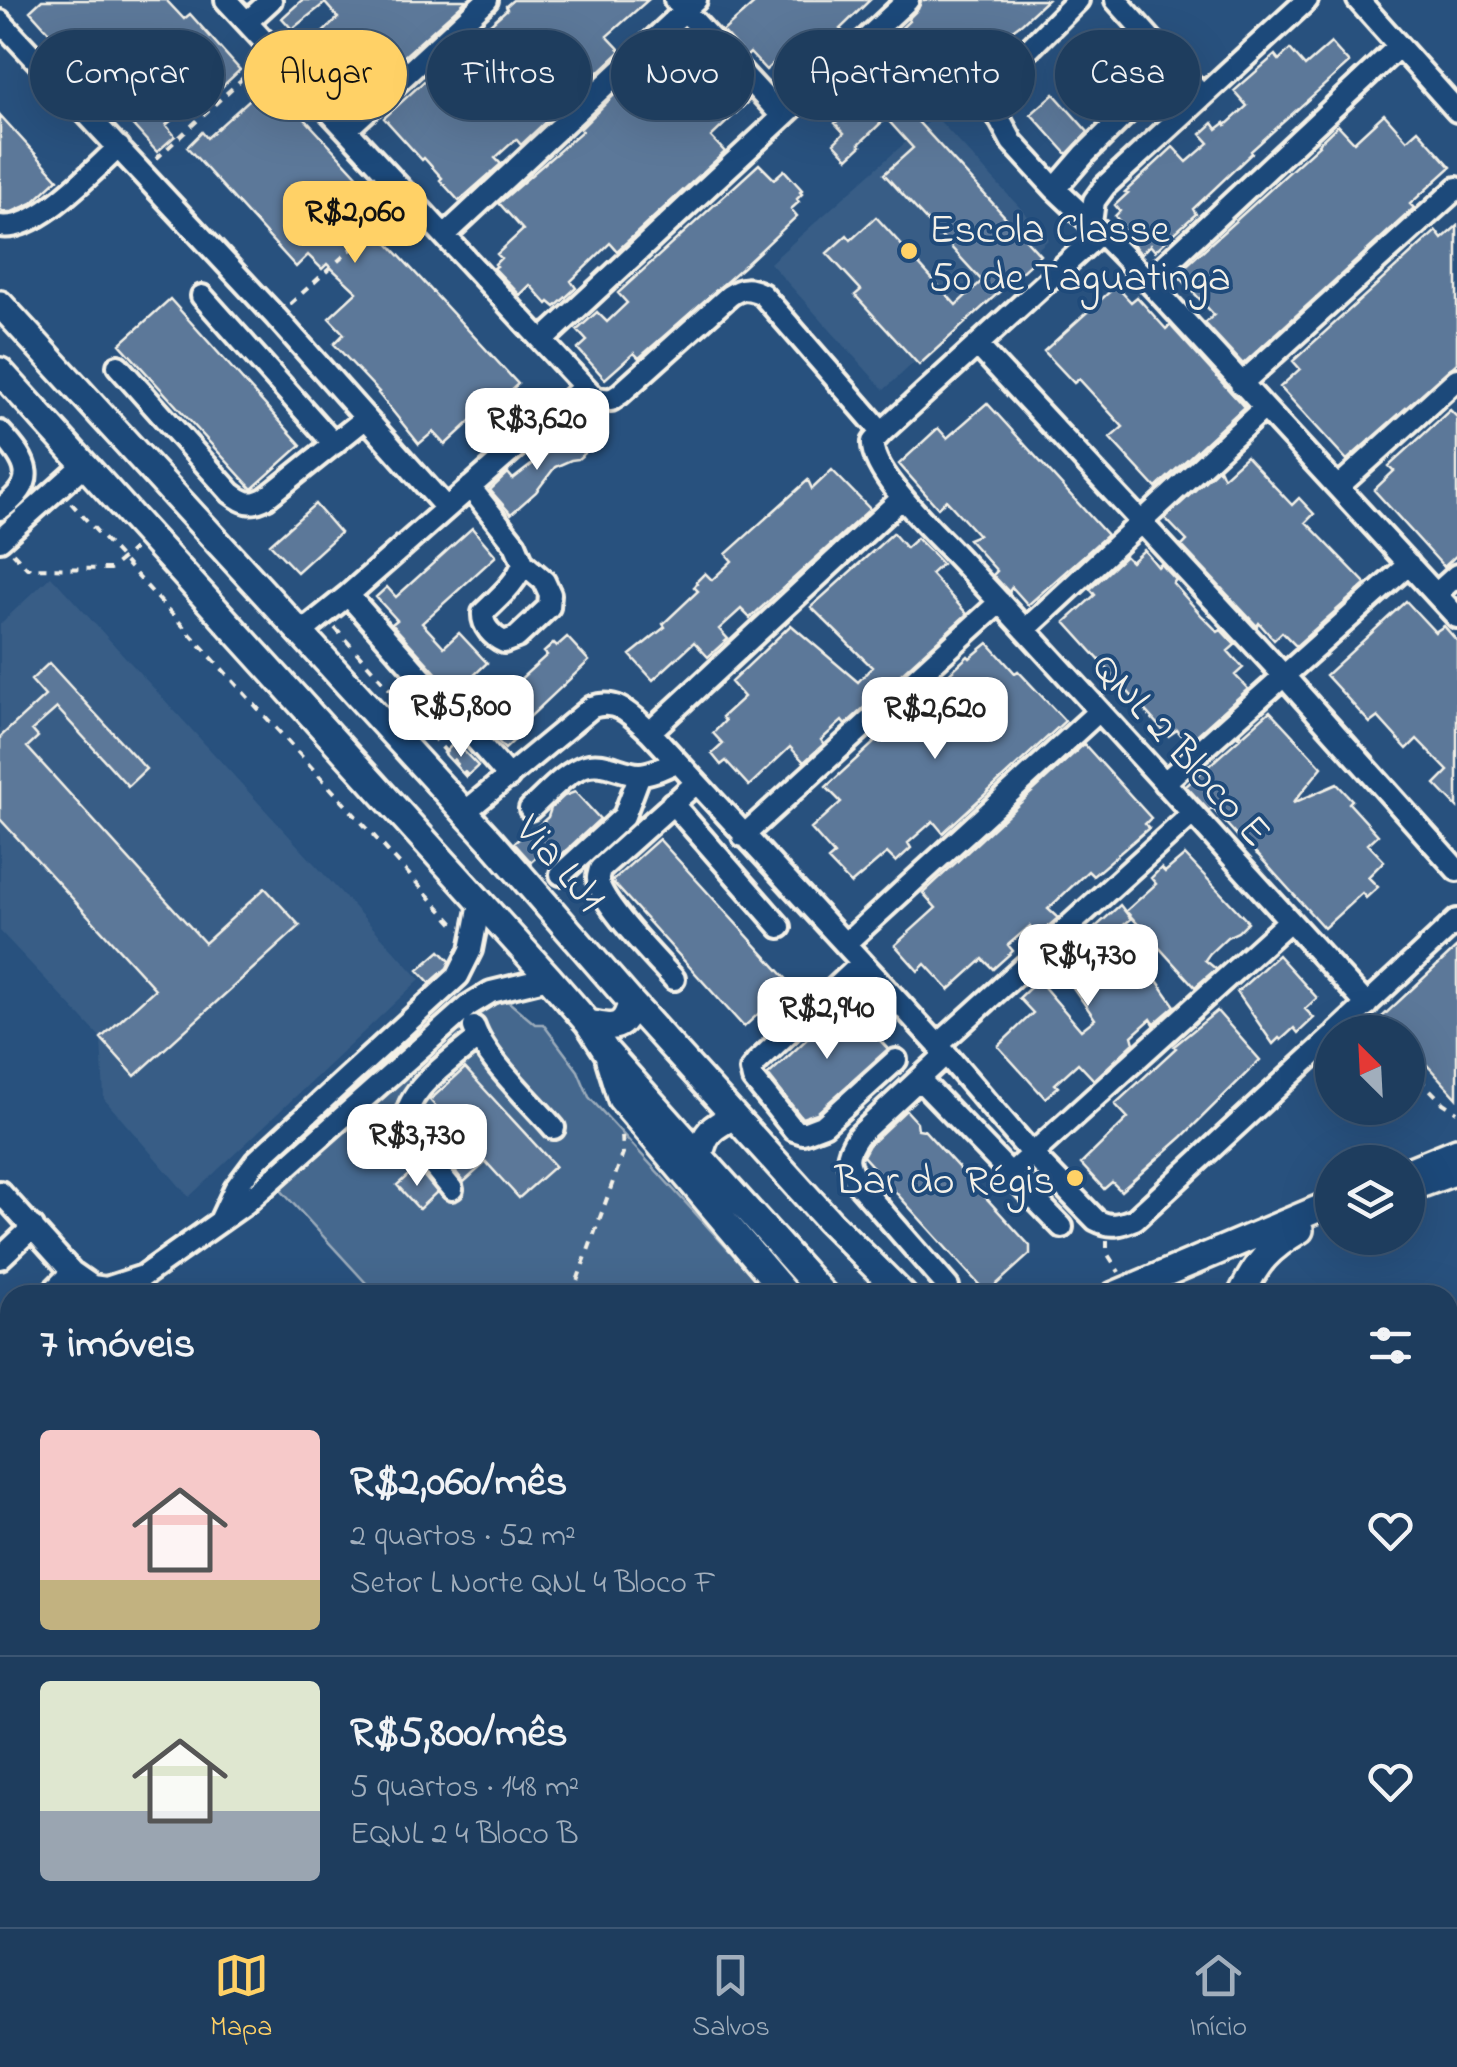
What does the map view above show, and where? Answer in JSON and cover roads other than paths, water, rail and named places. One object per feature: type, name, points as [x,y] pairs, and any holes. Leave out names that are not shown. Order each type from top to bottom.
[{"type":"main road","name":"Via LJ1","points":[[0,304],[302,632],[475,804],[631,1002],[829,1221],[893,1285]]},
{"type":"main road","name":"Via LJ1","points":[[0,372],[549,978],[606,1050],[815,1285]]},
{"type":"main road","points":[[588,1023],[615,1026],[628,1016],[631,1002]]},
{"type":"main road","points":[[606,1050],[621,1099],[779,1285]]},
{"type":"main road","points":[[700,1155],[709,1131],[734,1116]]},
{"type":"main road","points":[[1425,1164],[1457,1150]]},
{"type":"main road","points":[[1425,1183],[1457,1171]]},
{"type":"main road","points":[[1139,1285],[1315,1210]]},
{"type":"main road","points":[[1246,1285],[1274,1246],[1315,1222]]},
{"type":"street","points":[[226,0],[584,387],[302,632]]},
{"type":"street","points":[[247,22],[271,0]]},
{"type":"street","points":[[346,129],[486,0]]},
{"type":"street","points":[[875,30],[908,0]]},
{"type":"street","points":[[1078,0],[1007,71],[998,92],[998,116],[1012,142],[1148,281],[1457,617]]},
{"type":"street","points":[[1116,0],[1143,30]]},
{"type":"street","points":[[878,437],[1095,228],[1094,200],[1105,186],[1307,0]]},
{"type":"street","points":[[1358,0],[1457,111]]},
{"type":"street","points":[[445,236],[685,4],[774,107]]},
{"type":"street","points":[[0,21],[276,317],[446,508]]},
{"type":"street","points":[[1148,281],[1399,46]]},
{"type":"street","points":[[542,341],[778,120]]},
{"type":"street","points":[[1055,189],[1119,120]]},
{"type":"street","points":[[0,226],[10,228],[30,222],[120,147]]},
{"type":"street","points":[[1242,384],[1457,188]]},
{"type":"street","name":"QNL 2 Bloco E","points":[[584,387],[595,398],[611,400],[729,296],[750,288],[762,294],[878,437],[874,456],[902,498],[1367,1005]]},
{"type":"street","points":[[202,296],[334,444]]},
{"type":"street","points":[[977,344],[1457,870]]},
{"type":"street","points":[[118,366],[244,503],[255,504],[266,498],[366,418]]},
{"type":"street","points":[[1338,488],[1457,379]]},
{"type":"street","points":[[1025,630],[1264,408]]},
{"type":"street","points":[[0,432],[14,447],[26,472],[22,491],[0,509]]},
{"type":"street","points":[[0,539],[84,464]]},
{"type":"street","points":[[470,486],[515,544],[523,563]]},
{"type":"street","points":[[650,732],[902,498]]},
{"type":"street","points":[[1164,782],[1410,564]]},
{"type":"street","points":[[1436,594],[1457,574]]},
{"type":"street","points":[[348,596],[509,777]]},
{"type":"street","points":[[743,836],[1000,602]]},
{"type":"street","points":[[475,804],[592,707],[615,704],[628,712],[862,962],[1032,1154],[1096,1220],[1107,1226],[1135,1219],[1315,1053]]},
{"type":"street","points":[[845,944],[1099,711]]},
{"type":"street","points":[[530,809],[582,767],[596,764],[640,774],[676,762]]},
{"type":"street","points":[[561,874],[624,816],[640,774]]},
{"type":"street","points":[[674,979],[615,910],[598,879],[600,869],[696,784]]},
{"type":"street","points":[[672,804],[780,927]]},
{"type":"street","points":[[946,1285],[858,1184],[849,1169],[850,1148],[858,1136],[920,1080],[942,1050],[1192,815]]},
{"type":"street","points":[[480,904],[469,954],[478,1038],[554,1128]]},
{"type":"street","points":[[1010,1174],[1289,920]]},
{"type":"street","points":[[1356,1015],[1457,920]]},
{"type":"street","points":[[220,1221],[235,1189],[256,1161],[447,987],[469,954]]},
{"type":"street","points":[[862,962],[757,1062],[753,1078],[794,1130],[802,1133],[824,1125],[896,1060]]},
{"type":"street","points":[[122,1285],[142,1276],[246,1203],[474,1002],[492,992],[549,978]]},
{"type":"street","points":[[452,1189],[407,1134],[404,1112],[413,1096],[478,1038]]},
{"type":"street","points":[[920,1080],[1062,1227]]},
{"type":"street","points":[[0,1192],[72,1272],[91,1285]]},
{"type":"street","points":[[0,1258],[33,1228]]},
{"type":"street","points":[[60,1285],[72,1272]]},
{"type":"place","name":"Escola Classe 50 de Taguatinga","points":[[909,251]]},
{"type":"place","name":"Bar do Régis","points":[[1075,1178]]}]
